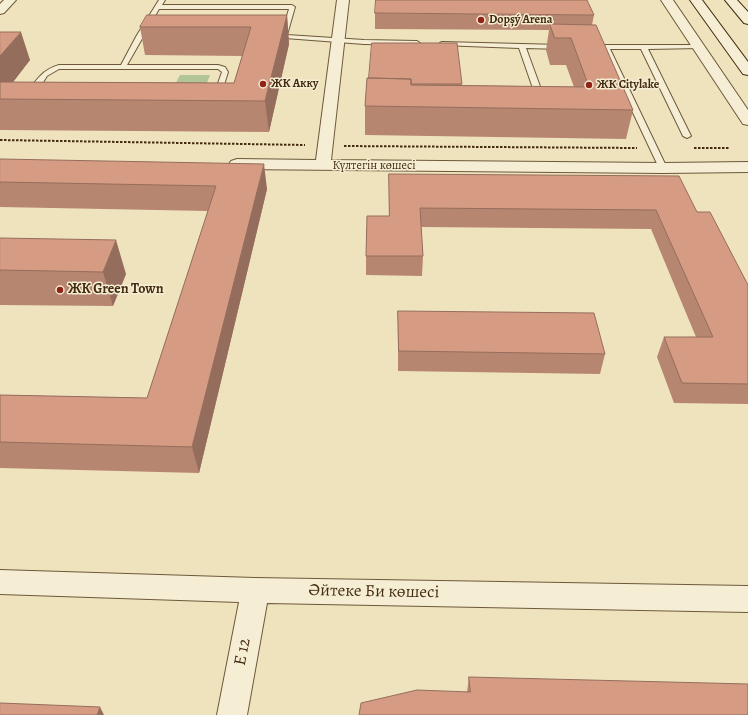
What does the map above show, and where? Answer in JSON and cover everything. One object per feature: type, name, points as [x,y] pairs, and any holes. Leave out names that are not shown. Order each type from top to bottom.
[{"type":"main road","points":[[696,0],[748,71]]},
{"type":"main road","points":[[731,0],[748,20]]},
{"type":"street","points":[[0,11],[10,0]]},
{"type":"street","points":[[323,165],[343,0]]},
{"type":"street","points":[[667,0],[748,121]]},
{"type":"street","name":"Күлтегін көшесі","points":[[220,164],[663,168],[748,167]]},
{"type":"street","name":"Әйтеке Би көшесі","points":[[0,582],[255,590],[748,599]]},
{"type":"street","name":"E 12","points":[[232,715],[255,590]]},
{"type":"lane","points":[[123,67],[140,35],[162,0]]},
{"type":"lane","points":[[158,7],[292,7],[284,36]]},
{"type":"lane","points":[[151,18],[159,18]]},
{"type":"lane","points":[[281,19],[289,19]]},
{"type":"lane","points":[[140,35],[148,35]]},
{"type":"lane","points":[[268,36],[427,44]]},
{"type":"lane","points":[[435,44],[568,47]]},
{"type":"lane","points":[[522,46],[544,107]]},
{"type":"lane","points":[[583,47],[699,47]]},
{"type":"lane","points":[[606,48],[663,168]]},
{"type":"lane","points":[[644,48],[687,136]]},
{"type":"lane","points":[[123,67],[218,67],[223,68],[225,72],[215,101],[211,104],[34,103],[28,101],[28,98],[45,72],[51,69],[123,67]]},
{"type":"path","points":[[0,140],[325,146],[735,148]]},
{"type":"green space","points":[[180,75],[210,75],[202,96],[169,96]]},
{"type":"building","points":[[376,0],[587,0],[594,15],[375,13]]},
{"type":"building","points":[[147,15],[287,15],[265,101],[0,99],[0,82],[234,83],[251,27],[140,27]]},
{"type":"building","points":[[550,24],[596,25],[633,110],[365,106],[367,78],[411,79],[411,85],[589,87],[571,38],[555,38]]},
{"type":"building","points":[[0,32],[21,32],[0,56]]},
{"type":"building","points":[[372,43],[457,43],[462,84],[411,84],[411,79],[369,78]]},
{"type":"building","points":[[0,159],[264,164],[192,447],[0,442],[0,395],[147,398],[216,186],[0,182]]},
{"type":"building","points":[[389,174],[679,176],[697,212],[710,212],[748,285],[748,384],[682,383],[664,337],[713,337],[656,210],[420,208],[423,256],[366,256],[367,216],[389,216]]},
{"type":"building","points":[[0,238],[116,240],[103,272],[0,270]]},
{"type":"building","points":[[398,311],[594,313],[605,354],[399,351]]},
{"type":"building","points":[[469,677],[748,684],[748,715],[359,715],[361,703],[417,690],[470,692]]},
{"type":"building","points":[[0,703],[100,707],[97,715],[0,715]]},
{"type":"place","name":"Dopșý Arena","points":[[481,20]]},
{"type":"place","name":"ЖК Акку","points":[[263,84]]},
{"type":"place","name":"ЖК Citylake","points":[[589,85]]},
{"type":"place","name":"ЖК Green Town","points":[[60,290]]}]
